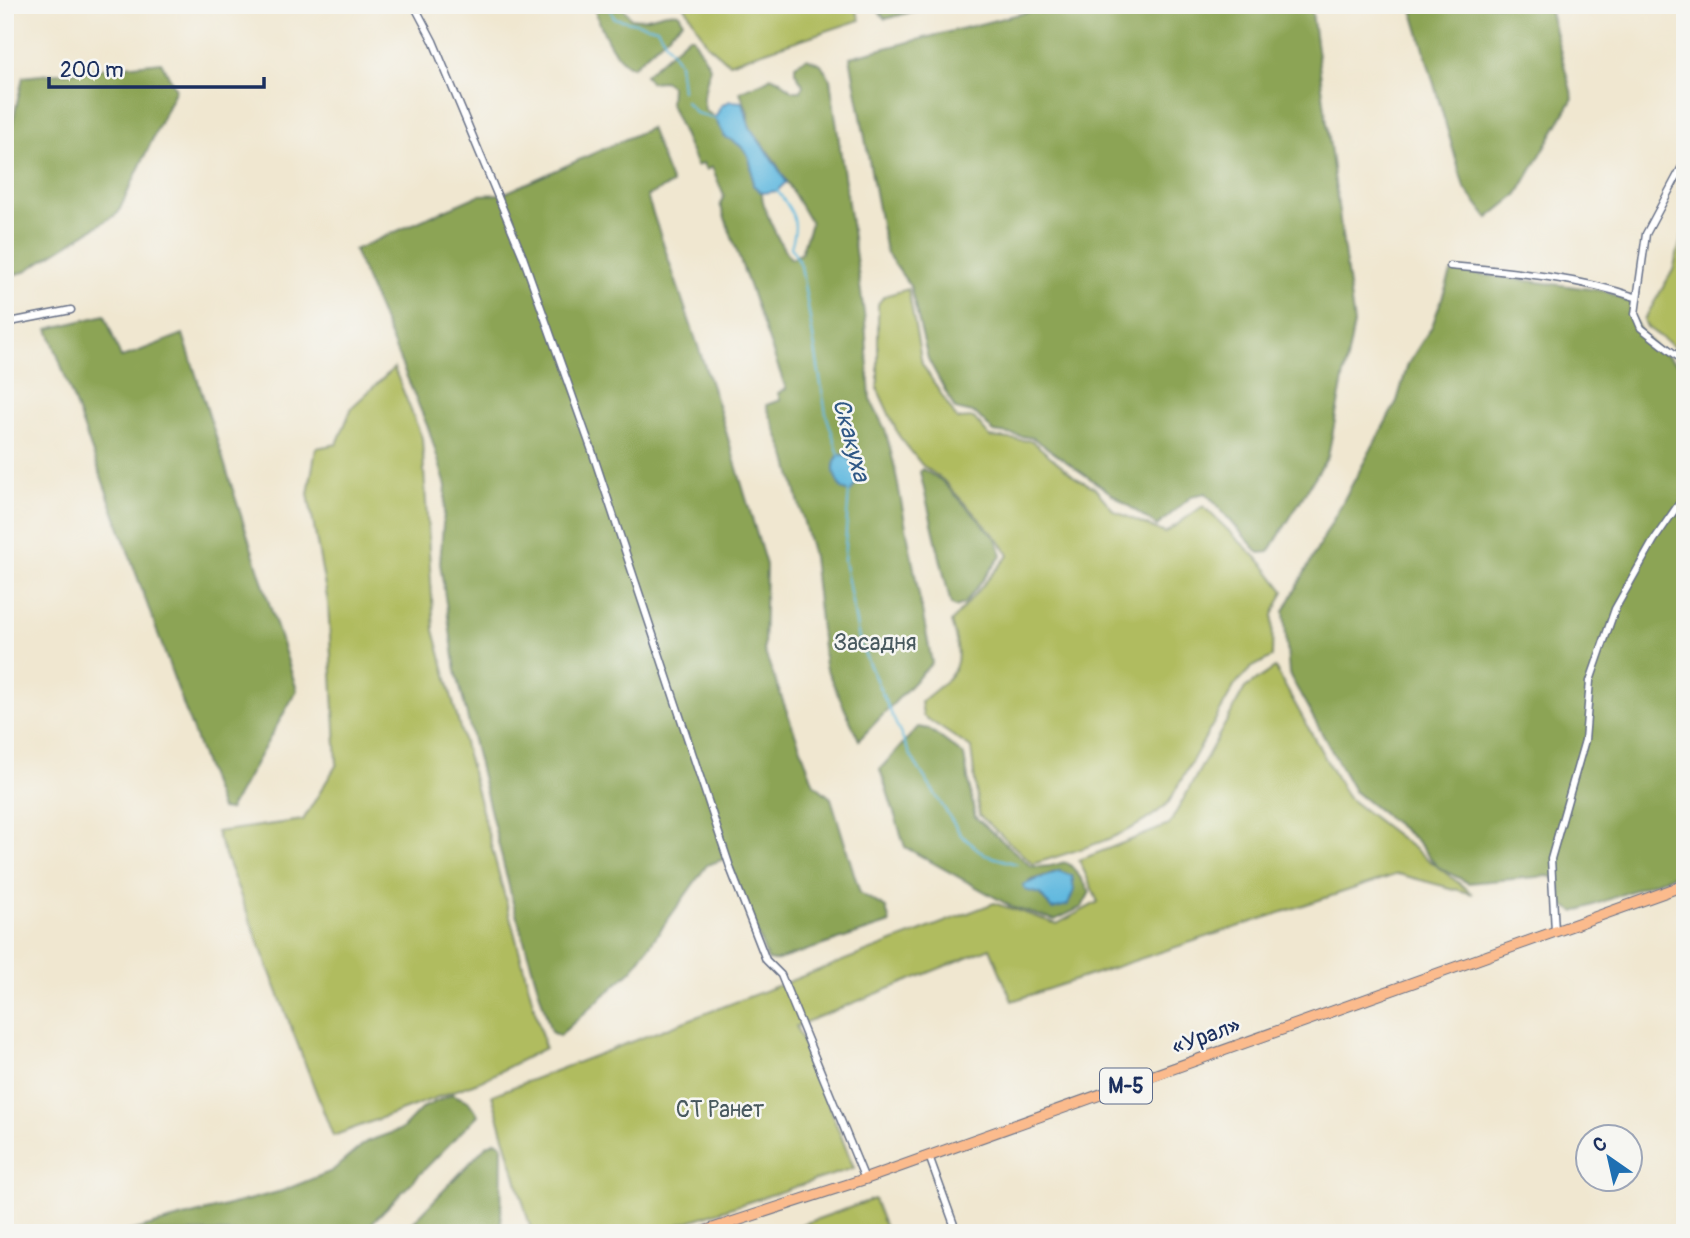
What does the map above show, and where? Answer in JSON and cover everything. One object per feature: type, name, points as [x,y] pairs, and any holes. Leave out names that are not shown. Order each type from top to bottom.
[{"type":"highway","name":"«Урал»","points":[[699,1233],[865,1179],[1685,885]]},
{"type":"street","points":[[414,5],[433,41],[523,257],[593,452],[731,870],[766,960],[780,975],[865,1179]]},
{"type":"street","points":[[1685,161],[1646,234],[1635,298],[1635,314],[1641,328],[1685,362]]},
{"type":"street","points":[[1450,266],[1543,275],[1605,287],[1635,298]]},
{"type":"street","points":[[5,323],[71,310]]},
{"type":"street","points":[[1555,932],[1551,859],[1585,740],[1590,681],[1615,609],[1654,540],[1685,495]]},
{"type":"street","points":[[929,1156],[957,1233]]},
{"type":"green space","points":[[593,5],[621,5],[631,18],[637,19],[679,13],[683,21],[633,67],[613,50]]},
{"type":"green space","points":[[684,5],[854,5],[860,20],[729,63],[707,44]]},
{"type":"green space","points":[[873,5],[938,5],[885,19]]},
{"type":"green space","points":[[1055,5],[1311,5],[1354,324],[1328,456],[1269,552],[1259,553],[1206,493],[1192,496],[1157,526],[1033,438],[994,432],[976,414],[955,409],[928,359],[910,286],[886,252],[850,57]]},
{"type":"green space","points":[[1411,5],[1548,5],[1573,98],[1518,194],[1488,218],[1464,187]]},
{"type":"green space","name":"Засадня","points":[[688,37],[693,37],[710,67],[703,98],[705,110],[715,118],[725,137],[740,145],[748,155],[753,185],[762,193],[773,228],[792,259],[801,253],[811,223],[773,158],[748,126],[748,112],[740,92],[771,77],[780,80],[792,91],[801,91],[803,85],[795,72],[795,65],[807,58],[821,64],[830,79],[865,320],[870,399],[885,429],[894,464],[932,663],[859,740],[825,666],[813,557],[787,458],[766,405],[780,400],[778,393],[786,389],[720,204],[724,196],[712,167],[706,170],[703,163],[697,166],[670,104],[671,86],[664,81],[650,82],[645,75]]},
{"type":"green space","points":[[161,62],[176,89],[118,213],[24,272],[5,277],[5,155],[23,77]]},
{"type":"green space","points":[[650,128],[672,184],[647,196],[719,408],[766,565],[764,650],[814,784],[831,798],[860,893],[886,908],[890,923],[775,961],[768,960],[727,858],[707,865],[632,970],[559,1036],[551,1032],[513,903],[456,671],[440,563],[446,486],[429,430],[354,250],[479,195],[503,194]]},
{"type":"green space","points":[[1685,225],[1685,355],[1647,327],[1644,320],[1673,270]]},
{"type":"green space","points":[[1456,271],[1605,291],[1630,302],[1632,314],[1642,333],[1685,369],[1685,871],[1575,912],[1563,905],[1559,880],[1549,876],[1468,883],[1438,867],[1416,840],[1354,791],[1289,674],[1284,611],[1397,401],[1408,364],[1432,326],[1451,273]]},
{"type":"green space","points":[[908,289],[922,364],[957,419],[974,418],[990,437],[1032,441],[1076,478],[1094,487],[1114,511],[1165,533],[1203,506],[1264,565],[1284,591],[1273,615],[1272,657],[1251,668],[1235,685],[1169,802],[1155,814],[1122,833],[1033,864],[979,815],[971,748],[923,716],[921,702],[943,684],[955,669],[958,650],[951,622],[1009,555],[997,538],[943,480],[922,465],[899,436],[878,390],[878,304],[884,296]]},
{"type":"green space","points":[[105,315],[121,358],[183,334],[297,690],[229,810],[221,809],[48,329]]},
{"type":"green space","points":[[394,368],[422,438],[434,630],[545,1048],[481,1081],[333,1136],[216,832],[303,820],[337,764],[328,603],[308,494],[316,448],[337,444],[352,407]]},
{"type":"green space","points":[[922,469],[942,481],[996,538],[1002,555],[964,604],[956,607],[951,605],[920,472]]},
{"type":"green space","name":"СТ Ранет","points":[[1275,668],[1347,797],[1473,894],[1398,874],[1012,1001],[990,948],[796,1026],[854,1168],[652,1233],[532,1233],[492,1095],[994,903],[1057,924],[1098,902],[1079,860],[1169,825],[1245,688]]},
{"type":"green space","points":[[918,727],[929,729],[964,755],[975,817],[1031,866],[1068,863],[1090,892],[1082,907],[1055,920],[1014,908],[905,847],[880,769]],"holes":[[[1059,871],[1072,876],[1052,909],[1029,881]]]},
{"type":"green space","points":[[452,1094],[468,1101],[478,1115],[362,1233],[127,1232],[282,1191],[332,1171],[366,1142],[402,1129],[422,1108]]},
{"type":"green space","points":[[496,1141],[502,1145],[501,1233],[403,1233],[486,1146]]},
{"type":"green space","points":[[874,1199],[887,1233],[778,1233]]},
{"type":"water","points":[[730,101],[742,102],[751,129],[786,182],[777,191],[762,193],[753,185],[748,155],[740,145],[725,137],[715,118],[721,106]]},
{"type":"water","points":[[839,455],[845,455],[855,464],[860,478],[850,492],[842,489],[835,476],[834,468]]},
{"type":"water","points":[[1059,871],[1072,876],[1074,890],[1068,905],[1052,909],[1040,894],[1025,890],[1023,885]]},
{"type":"waterway","name":"Скакуха","points":[[608,5],[614,18],[657,28],[679,63],[682,90]]},
{"type":"waterway","name":"Скакуха","points":[[685,101],[696,113],[717,119]]},
{"type":"waterway","name":"Скакуха","points":[[777,190],[795,223],[791,247],[801,266],[826,414],[839,455]]},
{"type":"waterway","name":"Скакуха","points":[[849,490],[844,560],[860,644],[909,753],[961,835],[985,855],[1017,864]]}]
